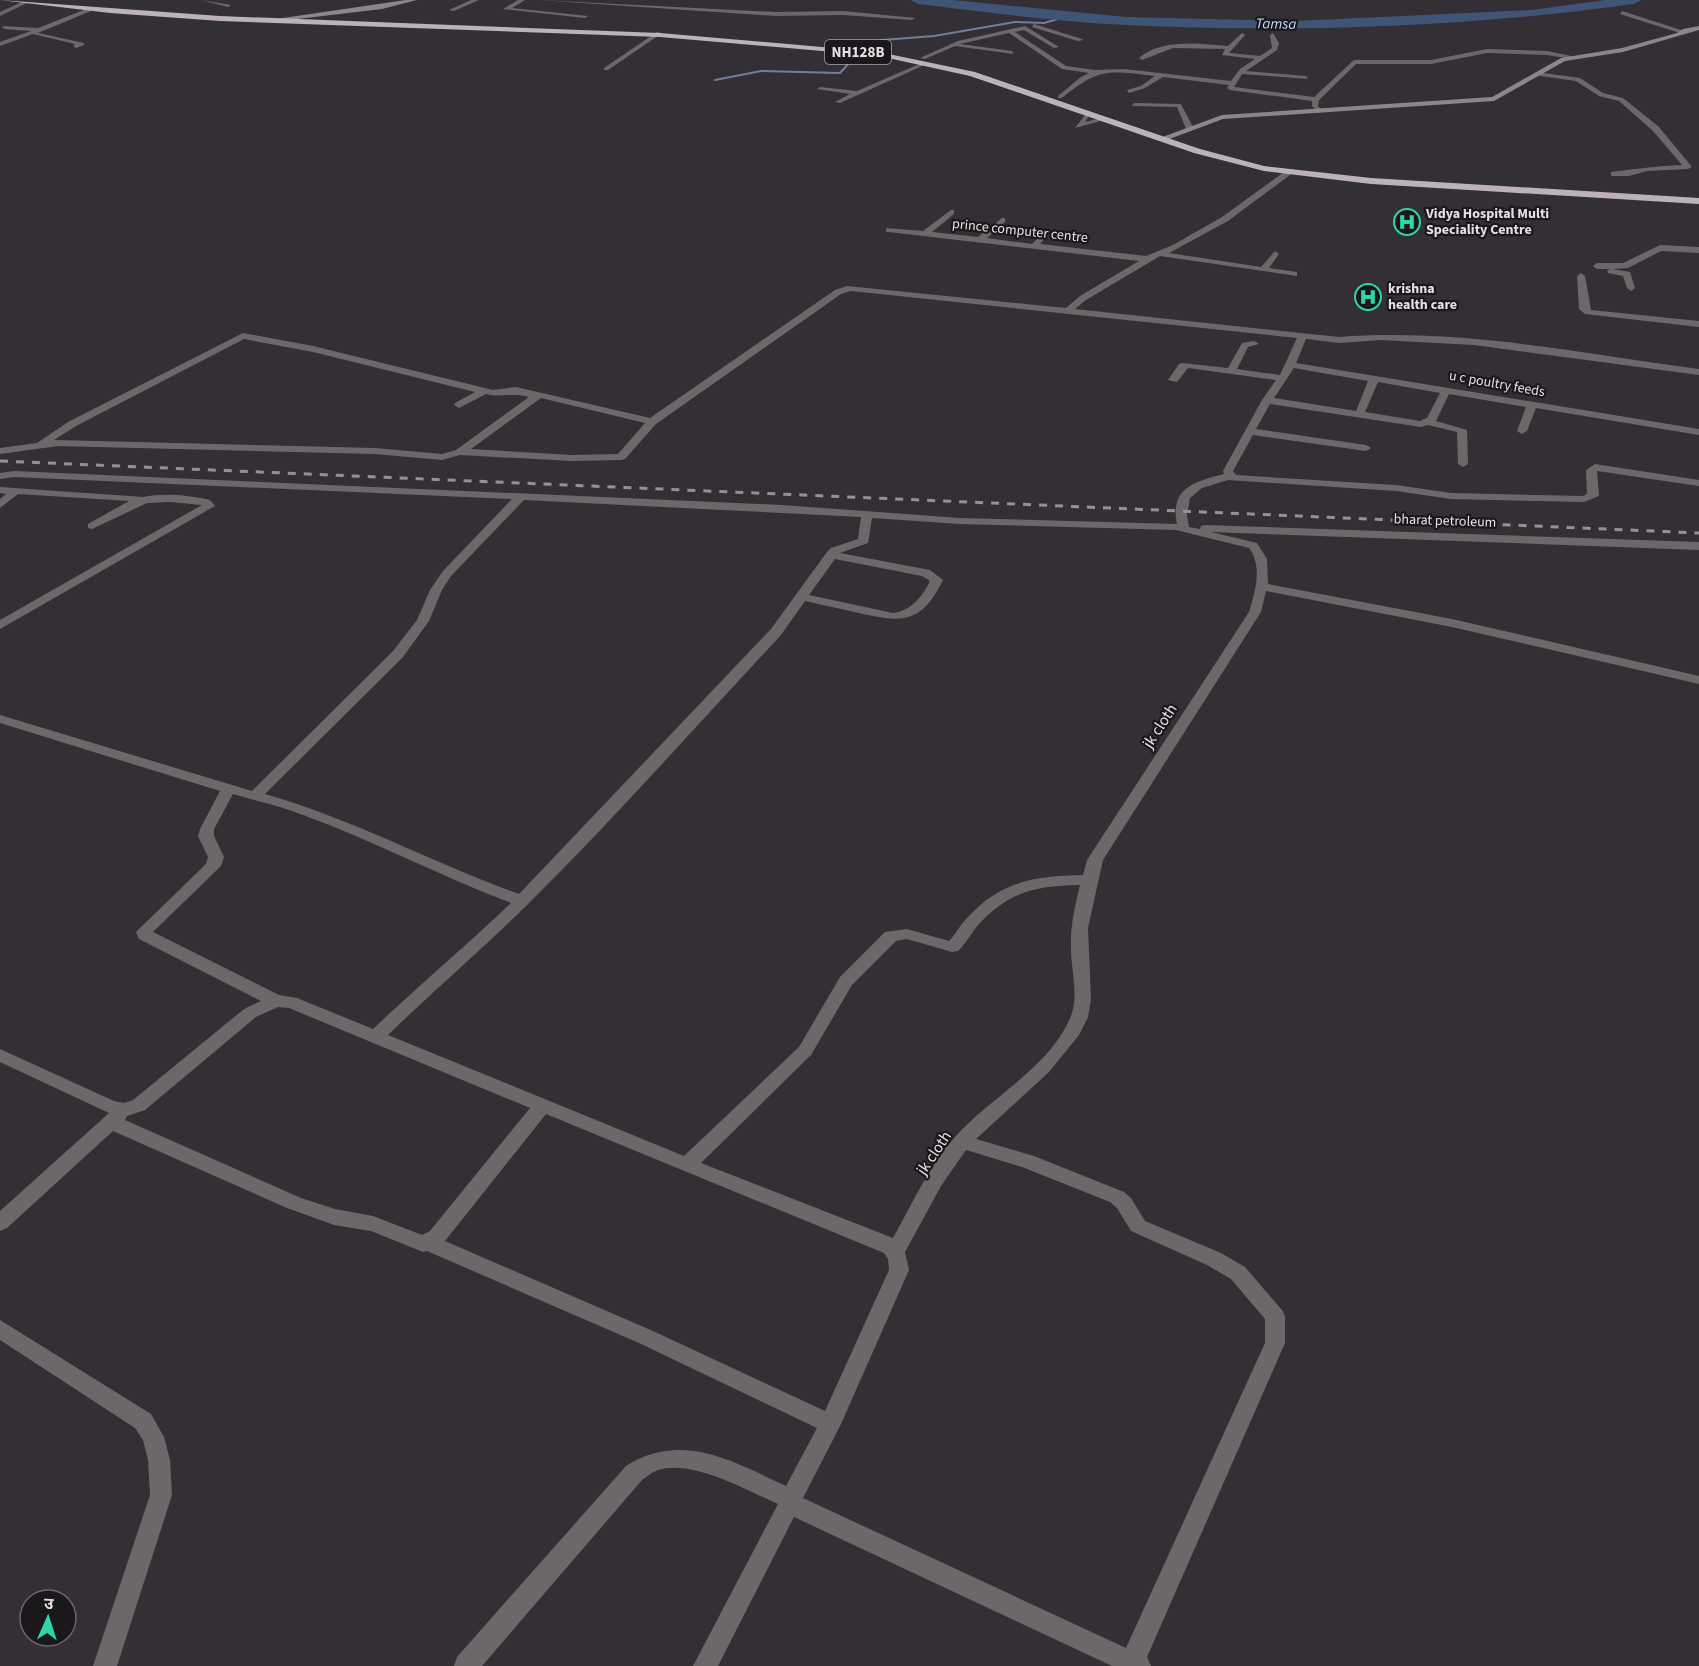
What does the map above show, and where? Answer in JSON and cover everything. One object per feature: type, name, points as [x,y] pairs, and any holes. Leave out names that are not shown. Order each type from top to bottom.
[{"type":"highway","name":"NH128B","points":[[0,0],[88,10],[272,20],[704,33],[839,46],[925,60],[999,77],[1060,97],[1166,138],[1232,156],[1296,168],[1431,181],[1699,199]]},
{"type":"highway","name":"NH128B","points":[[23,2],[289,18],[658,33],[758,40],[925,60],[1000,81],[1105,119],[1248,165],[1290,172],[1463,188],[1699,199]]},
{"type":"street","points":[[36,2],[45,0]]},
{"type":"street","points":[[204,0],[228,2],[232,15]]},
{"type":"street","points":[[272,20],[382,7],[414,0]]},
{"type":"street","points":[[452,10],[476,0]]},
{"type":"street","points":[[522,0],[506,9],[585,16]]},
{"type":"street","points":[[541,0],[776,14],[843,14],[912,18]]},
{"type":"street","points":[[0,14],[23,2]]},
{"type":"street","points":[[378,22],[382,7]]},
{"type":"street","points":[[0,45],[39,32],[88,10]]},
{"type":"street","points":[[1622,13],[1699,37]]},
{"type":"street","points":[[4,27],[39,32],[82,44],[76,46]]},
{"type":"street","points":[[838,102],[952,46],[1025,28],[1041,27],[1080,40]]},
{"type":"street","points":[[1025,28],[1056,47]]},
{"type":"street","points":[[1166,138],[1222,117],[1486,101],[1500,97],[1563,59],[1623,50],[1699,28]]},
{"type":"street","points":[[1011,32],[1061,66],[1097,72],[1117,70],[1232,83]]},
{"type":"street","points":[[606,69],[658,33]]},
{"type":"street","points":[[1242,35],[1224,54],[1261,58]]},
{"type":"street","points":[[1273,35],[1276,47],[1240,72],[1232,83],[1232,89],[1317,99]]},
{"type":"street","points":[[1142,58],[1158,48],[1185,45],[1231,48]]},
{"type":"street","points":[[952,46],[1012,53]]},
{"type":"street","points":[[1319,111],[1315,106],[1317,99],[1352,63],[1357,61],[1431,62],[1487,51],[1547,53],[1573,57]]},
{"type":"street","points":[[1060,97],[1083,78],[1097,72]]},
{"type":"street","points":[[1240,72],[1306,78]]},
{"type":"street","points":[[1536,74],[1578,79],[1601,94],[1621,99],[1656,129],[1688,167],[1646,169],[1629,174],[1614,174]]},
{"type":"street","points":[[1129,91],[1143,87],[1162,75]]},
{"type":"street","points":[[820,89],[857,93]]},
{"type":"street","points":[[1134,105],[1181,106],[1190,129]]},
{"type":"street","points":[[1088,113],[1078,126],[1105,119]]},
{"type":"street","points":[[1068,311],[1088,294],[1147,259],[1180,245],[1225,219],[1290,172]]},
{"type":"street","points":[[925,234],[951,212]]},
{"type":"street","points":[[980,240],[1002,220]]},
{"type":"street","name":"prince computer centre","points":[[889,230],[1147,259]]},
{"type":"street","points":[[1034,246],[1047,231]]},
{"type":"street","points":[[1631,288],[1627,274],[1598,267],[1625,266],[1660,248],[1699,250]]},
{"type":"street","points":[[1158,254],[1294,274]]},
{"type":"street","points":[[1264,270],[1275,254]]},
{"type":"street","points":[[1581,276],[1584,309],[1588,312],[1699,324]]},
{"type":"street","points":[[0,451],[41,444],[375,452],[442,457],[460,452],[613,458],[626,454],[652,422],[844,289],[880,290],[1339,340],[1380,337],[1474,342],[1699,372]]},
{"type":"street","points":[[41,444],[72,424],[243,336],[313,349],[484,391],[500,394],[519,390],[535,396],[652,422]]},
{"type":"street","points":[[1229,476],[1228,471],[1267,400],[1291,365],[1303,336]]},
{"type":"street","points":[[1231,371],[1245,345],[1254,344]]},
{"type":"street","points":[[1173,380],[1185,365],[1282,378]]},
{"type":"street","name":"u c poultry feeds","points":[[1291,365],[1699,432]]},
{"type":"street","points":[[1359,415],[1375,377]]},
{"type":"street","points":[[1428,422],[1447,389]]},
{"type":"street","points":[[459,405],[484,391]]},
{"type":"street","points":[[460,452],[535,396]]},
{"type":"street","points":[[1267,400],[1410,423],[1428,422],[1462,430],[1463,464]]},
{"type":"street","points":[[1522,431],[1532,404]]},
{"type":"street","points":[[1250,431],[1366,448]]},
{"type":"street","points":[[1187,529],[1179,509],[1184,496],[1201,484],[1229,476],[1238,479],[1396,488],[1451,496],[1584,499],[1593,496],[1591,470],[1594,467],[1699,483]]},
{"type":"street","name":"jk cloth","points":[[0,476],[26,475],[522,496],[867,513],[944,520],[1187,529],[1252,545],[1258,552],[1263,587],[1255,612],[1099,854],[1089,880],[1078,946],[1083,994],[1079,1017],[1058,1050],[979,1122],[961,1142],[896,1250]]},
{"type":"street","points":[[0,490],[142,498],[155,496],[206,502],[209,506],[0,625]]},
{"type":"street","points":[[0,505],[15,491]]},
{"type":"street","points":[[256,795],[380,674],[405,646],[423,621],[436,590],[447,574],[522,496]]},
{"type":"street","points":[[92,526],[142,498]]},
{"type":"street","points":[[375,1037],[522,901],[728,685],[803,597],[831,555],[841,547],[864,541],[867,513]]},
{"type":"street","name":"bharat petroleum","points":[[1187,529],[1231,527],[1699,546]]},
{"type":"street","points":[[803,597],[893,617],[904,616],[912,612],[937,580],[926,573],[831,555]]},
{"type":"street","points":[[1263,587],[1452,623],[1699,680]]},
{"type":"street","points":[[0,719],[143,764],[256,795],[344,825],[457,878],[522,901]]},
{"type":"street","points":[[228,788],[207,829],[206,836],[216,857],[213,866],[144,932],[145,935],[276,1001],[291,1002],[687,1166],[888,1244],[896,1250],[899,1258],[898,1270],[830,1424],[705,1666]]},
{"type":"street","points":[[687,1166],[732,1119],[805,1051],[846,981],[891,936],[900,933],[952,947],[982,912],[1003,895],[1019,886],[1049,880],[1089,880]]},
{"type":"street","points":[[0,1223],[118,1116],[146,1100],[250,1013],[276,1001]]},
{"type":"street","points":[[0,1055],[110,1107],[118,1116],[302,1206],[334,1217],[373,1224],[416,1244],[429,1243],[646,1337],[830,1424]]},
{"type":"street","points":[[429,1243],[437,1237],[542,1106]]},
{"type":"street","points":[[466,1666],[634,1473],[658,1460],[696,1461],[792,1499],[796,1507],[806,1512],[1135,1664],[1275,1343],[1275,1316],[1238,1273],[1214,1259],[1138,1226],[1125,1203],[1117,1197],[1027,1161],[961,1142]]},
{"type":"street","points":[[0,1329],[143,1421],[153,1437],[159,1460],[161,1495],[105,1666]]},
{"type":"waterway","name":"Tamsa","points":[[918,0],[1057,16],[1126,21],[1294,25],[1532,14],[1634,0]]},
{"type":"waterway","points":[[866,46],[882,40],[934,36],[1015,22],[1044,23],[1065,17]]},
{"type":"waterway","points":[[715,80],[761,71],[840,73],[858,53]]},
{"type":"railway","points":[[0,461],[1699,533]]},
{"type":"place","name":"Vidya Hospital Multi Speciality Centre","points":[[1407,222]]},
{"type":"place","name":"krishna health care","points":[[1368,297]]}]
